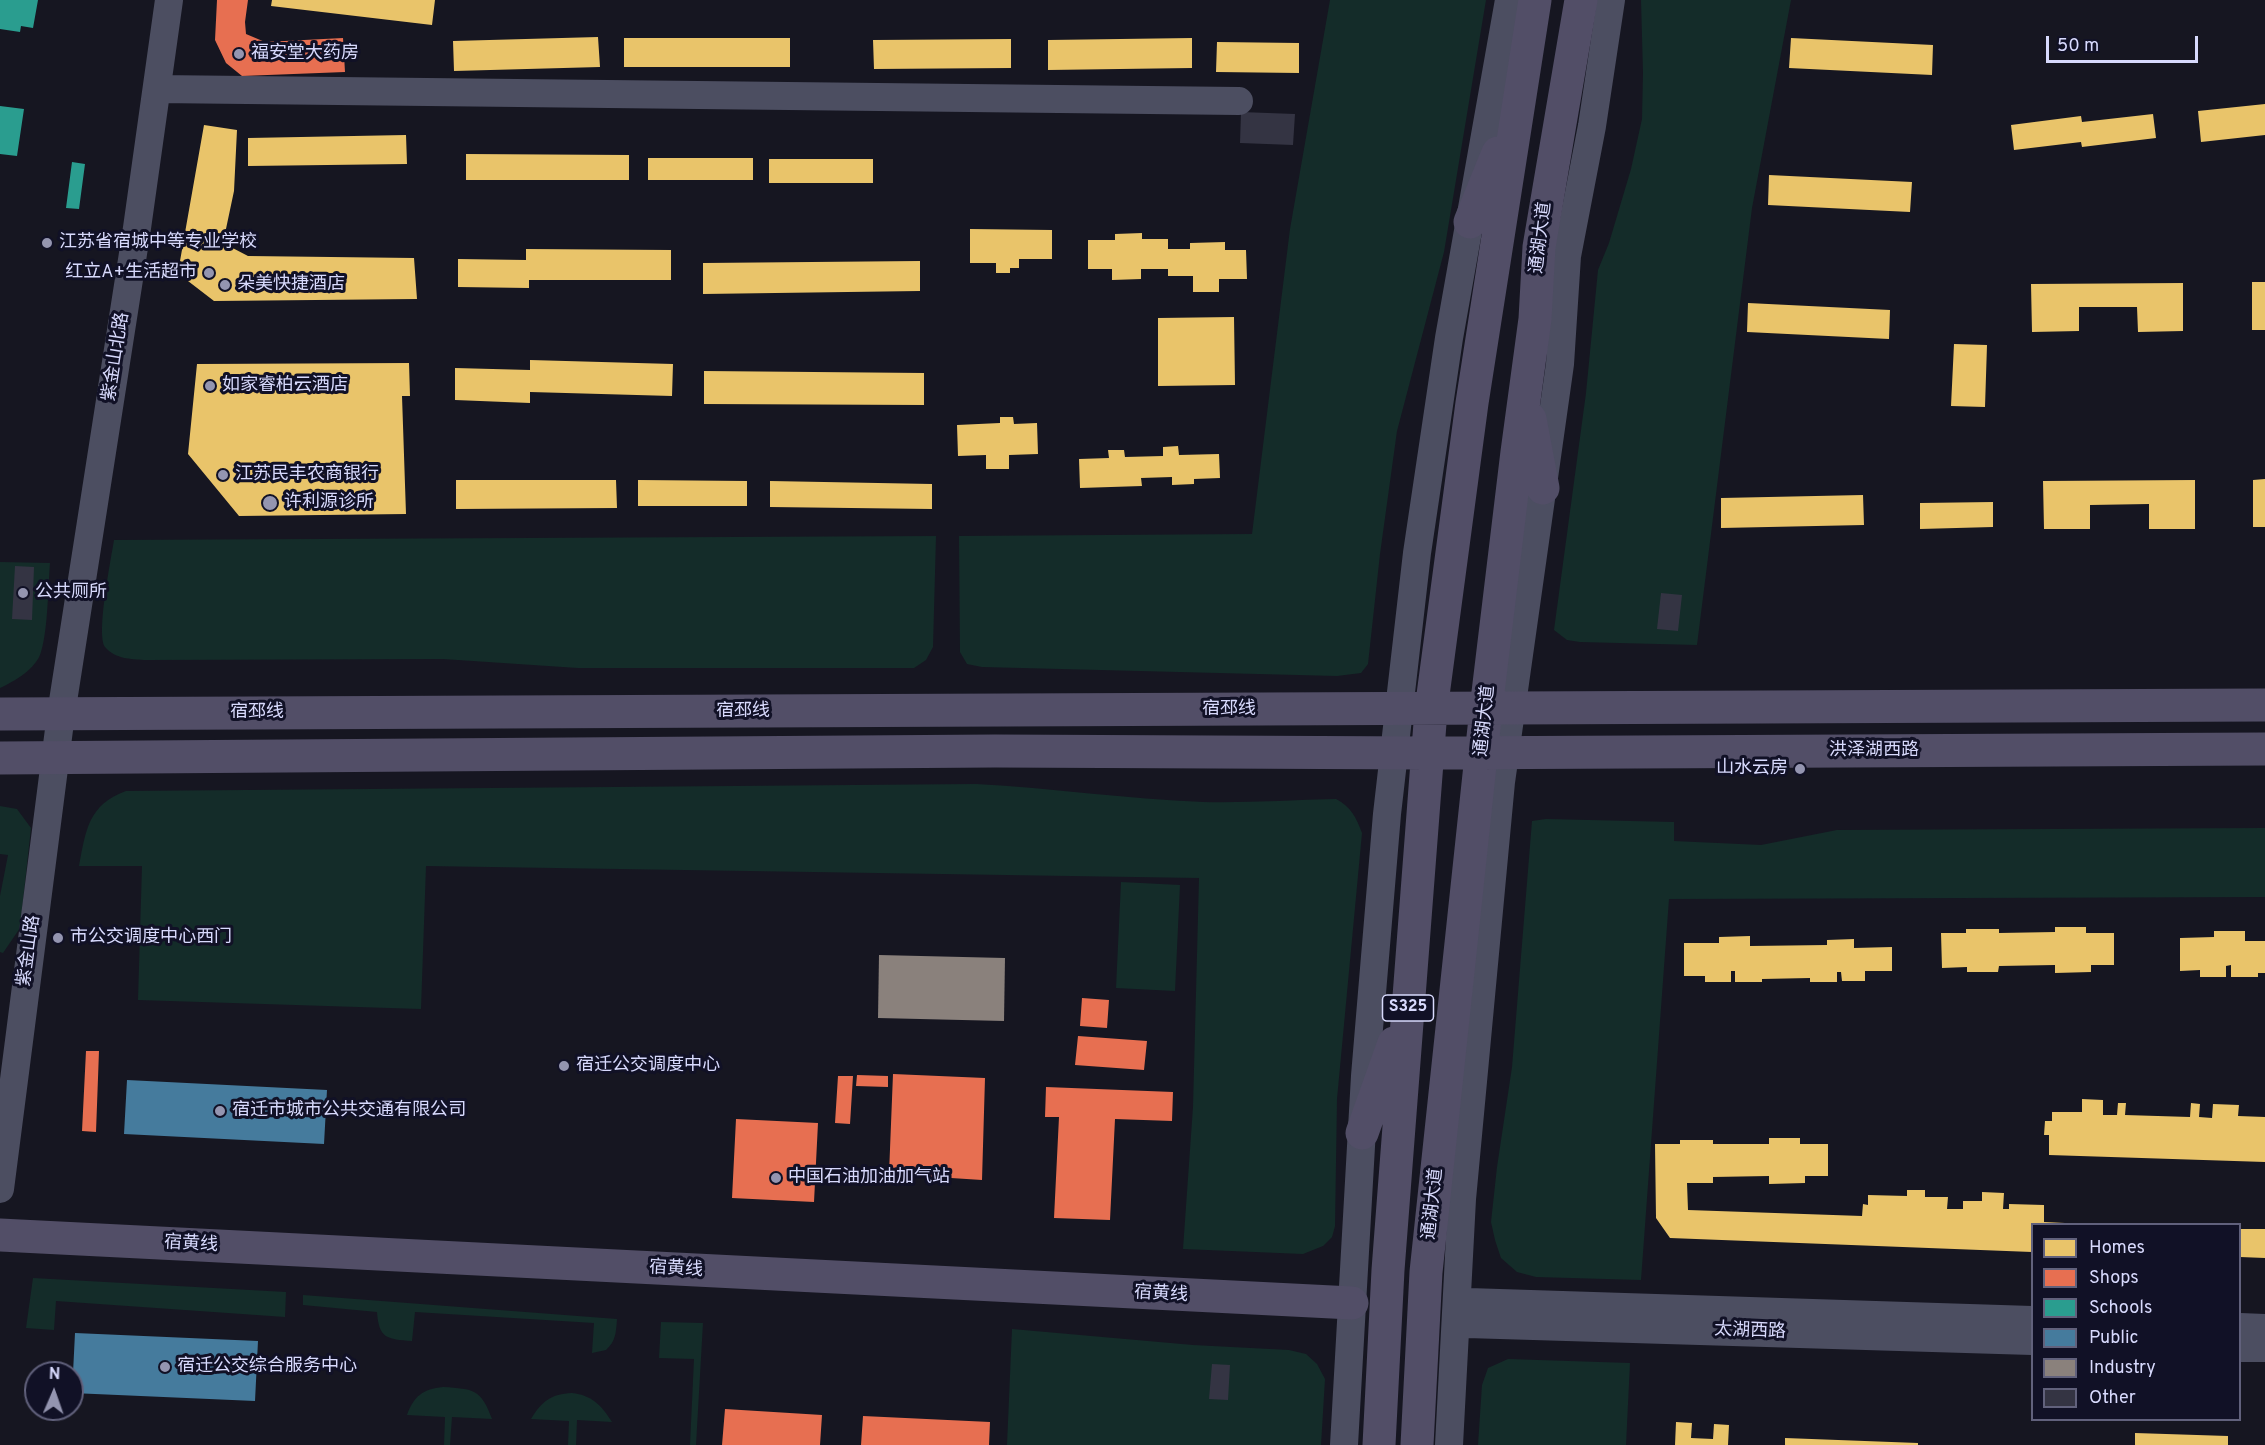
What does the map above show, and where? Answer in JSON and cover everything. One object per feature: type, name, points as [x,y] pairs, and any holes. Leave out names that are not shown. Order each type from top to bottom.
[{"type":"main road","points":[[1416,710],[1472,403],[1535,0]]},
{"type":"main road","name":"通湖大道","points":[[1417,1445],[1426,1272],[1499,708],[1525,393],[1535,319],[1539,247],[1581,0]]},
{"type":"main road","points":[[1470,222],[1519,101]]},
{"type":"main road","points":[[1525,393],[1544,488]]},
{"type":"main road","points":[[1499,708],[2265,705]]},
{"type":"main road","name":"宿邳线","points":[[0,714],[1499,708]]},
{"type":"main road","name":"S325","points":[[1379,1445],[1386,1307],[1427,753],[1416,710]]},
{"type":"main road","name":"洪泽湖西路","points":[[1494,752],[2265,749]]},
{"type":"main road","points":[[0,758],[995,751],[1494,752]]},
{"type":"main road","points":[[1362,1133],[1408,1002]]},
{"type":"main road","name":"宿黄线","points":[[0,1235],[1352,1304]]},
{"type":"street","name":"紫金山北路","points":[[61,714],[136,238],[169,0]]},
{"type":"street","points":[[1344,1445],[1362,1133],[1387,814],[1395,753],[1416,710],[1417,553],[1449,338],[1509,0]]},
{"type":"street","points":[[1499,708],[1544,488],[1560,364],[1567,256],[1592,126],[1611,0]]},
{"type":"street","points":[[157,89],[1239,101]]},
{"type":"street","name":"紫金山路","points":[[0,1189],[61,714]]},
{"type":"street","points":[[1449,1445],[1462,1199],[1501,782],[1494,752]]},
{"type":"street","name":"太湖西路","points":[[2031,1320],[1468,1313],[2031,1341]]},
{"type":"street","points":[[2241,1327],[2265,1328]]},
{"type":"street","points":[[2241,1348],[2265,1348]]},
{"type":"green space","points":[[1330,0],[1486,0],[1444,252],[1397,431],[1368,664],[1361,673],[1337,676],[982,667],[967,664],[960,652],[959,536],[1252,534],[1290,229]]},
{"type":"green space","points":[[1641,0],[1791,0],[1752,208],[1697,645],[1580,642],[1567,640],[1554,630],[1586,393],[1598,270],[1609,243],[1631,169],[1642,119]]},
{"type":"green space","points":[[936,536],[933,647],[926,660],[914,668],[578,668],[443,659],[144,660],[123,658],[113,654],[105,647],[103,639],[105,596],[114,540]]},
{"type":"green space","points":[[0,562],[50,563],[46,621],[41,652],[30,669],[0,688]]},
{"type":"green space","points":[[976,784],[1203,802],[1336,799],[1346,805],[1358,822],[1362,833],[1337,1099],[1335,1226],[1332,1237],[1323,1246],[1303,1254],[1183,1249],[1193,1107],[1199,878],[426,866],[421,1009],[138,1000],[142,866],[79,866],[87,830],[96,811],[113,797],[126,791]]},
{"type":"green space","points":[[0,806],[17,809],[31,828],[20,928],[3,953],[0,952],[0,896],[8,855],[0,854]]},
{"type":"green space","points":[[1546,819],[1674,822],[1674,841],[1761,845],[1837,830],[2265,828],[2265,897],[1669,899],[1641,1280],[1536,1277],[1517,1272],[1501,1258],[1491,1222],[1512,1067],[1532,821]]},
{"type":"green space","points":[[1121,882],[1180,885],[1175,991],[1116,988]]},
{"type":"green space","points":[[33,1278],[286,1292],[285,1317],[56,1301],[54,1330],[26,1328]]},
{"type":"green space","points":[[303,1295],[617,1319],[614,1340],[609,1347],[606,1350],[592,1353],[594,1323],[415,1312],[412,1341],[390,1338],[382,1333],[377,1312],[303,1305]]},
{"type":"green space","points":[[661,1322],[703,1323],[696,1445],[690,1445],[694,1359],[659,1358]]},
{"type":"green space","points":[[1012,1329],[1193,1345],[1289,1350],[1306,1354],[1317,1364],[1325,1379],[1321,1445],[1007,1445]]},
{"type":"green space","points":[[1508,1359],[1630,1363],[1626,1445],[1478,1445],[1482,1385],[1488,1368]]},
{"type":"green space","points":[[443,1387],[475,1392],[484,1402],[492,1419],[452,1417],[450,1445],[444,1445],[445,1417],[407,1415],[416,1398],[425,1392]]},
{"type":"green space","points":[[572,1393],[596,1402],[612,1422],[577,1420],[576,1445],[568,1445],[569,1421],[531,1419],[539,1407],[548,1400],[558,1395]]},
{"type":"building: Homes","points":[[272,0],[435,0],[432,25],[271,6]]},
{"type":"building: Homes","points":[[598,37],[600,67],[454,71],[453,41]]},
{"type":"building: Homes","points":[[624,38],[790,38],[790,67],[624,67]]},
{"type":"building: Homes","points":[[1192,38],[1192,68],[1048,70],[1048,40]]},
{"type":"building: Homes","points":[[1791,38],[1933,45],[1932,75],[1789,68]]},
{"type":"building: Homes","points":[[1011,39],[1011,68],[874,69],[873,40]]},
{"type":"building: Homes","points":[[1217,42],[1299,43],[1299,73],[1216,72]]},
{"type":"building: Homes","points":[[2265,104],[2265,135],[2201,142],[2198,111]]},
{"type":"building: Homes","points":[[2153,114],[2156,138],[2082,147],[2081,142],[2014,150],[2011,125],[2081,116],[2082,122]]},
{"type":"building: Homes","points":[[204,125],[237,130],[234,191],[223,243],[248,256],[414,258],[417,299],[214,301],[188,281],[180,261]]},
{"type":"building: Homes","points":[[406,135],[407,164],[248,166],[248,138]]},
{"type":"building: Homes","points":[[466,154],[629,155],[629,180],[466,180]]},
{"type":"building: Homes","points":[[648,158],[753,158],[753,180],[648,180]]},
{"type":"building: Homes","points":[[769,159],[873,159],[873,183],[769,183]]},
{"type":"building: Homes","points":[[1769,175],[1912,182],[1910,212],[1768,205]]},
{"type":"building: Homes","points":[[970,229],[1052,230],[1052,259],[1019,259],[1019,268],[1010,268],[1010,273],[996,273],[996,263],[970,263]]},
{"type":"building: Homes","points":[[1142,233],[1142,239],[1168,239],[1168,249],[1190,249],[1190,243],[1225,242],[1225,250],[1246,250],[1247,279],[1219,279],[1219,292],[1193,292],[1193,276],[1168,276],[1168,269],[1141,269],[1141,279],[1112,280],[1112,269],[1088,269],[1088,240],[1115,240],[1115,234]]},
{"type":"building: Homes","points":[[526,249],[671,250],[671,280],[529,280],[529,288],[458,287],[458,259],[526,260]]},
{"type":"building: Homes","points":[[920,261],[920,291],[703,294],[703,263]]},
{"type":"building: Homes","points":[[2252,282],[2265,282],[2265,330],[2252,330]]},
{"type":"building: Homes","points":[[2183,283],[2183,331],[2138,332],[2137,307],[2079,307],[2079,331],[2032,332],[2031,284]]},
{"type":"building: Homes","points":[[1748,303],[1890,310],[1889,339],[1747,332]]},
{"type":"building: Homes","points":[[1234,317],[1235,385],[1158,386],[1158,318]]},
{"type":"building: Homes","points":[[1954,344],[1987,345],[1985,407],[1951,406]]},
{"type":"building: Homes","points":[[530,360],[673,364],[672,396],[530,392],[530,403],[455,400],[455,368],[530,370]]},
{"type":"building: Homes","points":[[409,363],[410,396],[402,396],[406,514],[239,516],[188,454],[197,364]]},
{"type":"building: Homes","points":[[704,371],[924,373],[924,405],[704,404]]},
{"type":"building: Homes","points":[[1000,417],[1013,417],[1014,424],[1037,423],[1038,454],[1009,455],[1009,469],[986,469],[986,455],[958,456],[957,425],[1000,423]]},
{"type":"building: Homes","points":[[1178,446],[1179,455],[1219,454],[1220,478],[1194,479],[1194,484],[1172,485],[1172,477],[1141,478],[1142,486],[1080,488],[1079,459],[1109,458],[1108,450],[1124,450],[1125,457],[1163,456],[1163,447]]},
{"type":"building: Homes","points":[[2265,479],[2265,527],[2253,527],[2253,480]]},
{"type":"building: Homes","points":[[456,480],[616,480],[617,508],[456,509]]},
{"type":"building: Homes","points":[[638,480],[747,481],[747,506],[638,506]]},
{"type":"building: Homes","points":[[2195,480],[2195,529],[2149,529],[2149,504],[2090,505],[2090,529],[2044,529],[2043,481]]},
{"type":"building: Homes","points":[[770,481],[932,484],[932,509],[770,507]]},
{"type":"building: Homes","points":[[1863,495],[1864,525],[1721,528],[1721,498]]},
{"type":"building: Homes","points":[[1993,502],[1993,527],[1920,529],[1920,503]]},
{"type":"building: Homes","points":[[2055,927],[2086,927],[2086,933],[2114,933],[2114,965],[2091,965],[2091,972],[2055,973],[2055,965],[1999,966],[1998,972],[1967,972],[1967,967],[1942,968],[1941,933],[1966,933],[1966,929],[1999,929],[1999,933],[2055,932]]},
{"type":"building: Homes","points":[[2214,931],[2245,931],[2245,941],[2265,941],[2265,973],[2258,973],[2258,977],[2231,977],[2231,965],[2226,966],[2226,977],[2200,977],[2200,970],[2180,971],[2180,938],[2214,937]]},
{"type":"building: Homes","points":[[1750,936],[1750,946],[1827,945],[1827,940],[1854,939],[1854,948],[1892,947],[1892,971],[1865,971],[1865,981],[1842,981],[1841,972],[1837,972],[1837,982],[1810,982],[1810,978],[1735,982],[1735,971],[1731,971],[1731,982],[1705,982],[1705,976],[1684,976],[1684,943],[1719,943],[1719,937]]},
{"type":"building: Homes","points":[[2082,1099],[2103,1100],[2103,1115],[2117,1115],[2118,1103],[2126,1103],[2125,1115],[2190,1117],[2191,1103],[2200,1104],[2199,1117],[2212,1118],[2213,1104],[2239,1105],[2238,1116],[2265,1117],[2265,1162],[2049,1155],[2049,1135],[2044,1135],[2045,1121],[2052,1121],[2052,1112],[2082,1112]]},
{"type":"building: Homes","points":[[1769,1138],[1800,1138],[1800,1144],[1828,1144],[1828,1176],[1805,1176],[1805,1183],[1769,1184],[1769,1176],[1713,1177],[1713,1183],[1687,1183],[1688,1210],[1862,1216],[1863,1204],[1868,1205],[1868,1195],[1907,1196],[1907,1190],[1925,1190],[1925,1197],[1948,1197],[1947,1209],[1963,1209],[1963,1201],[1982,1201],[1982,1192],[2004,1193],[2003,1209],[2009,1209],[2009,1204],[2044,1205],[2044,1222],[2065,1223],[2031,1223],[2031,1252],[1670,1238],[1656,1218],[1655,1144],[1680,1144],[1680,1140],[1713,1140],[1713,1144],[1769,1144]]},
{"type":"building: Homes","points":[[2241,1229],[2265,1229],[2265,1258],[2241,1257]]},
{"type":"building: Homes","points":[[1676,1422],[1692,1423],[1691,1438],[1713,1439],[1714,1424],[1729,1425],[1728,1445],[1675,1445]]},
{"type":"building: Homes","points":[[2135,1433],[2228,1436],[2228,1445],[2135,1445]]},
{"type":"building: Homes","points":[[1785,1438],[1918,1443],[1918,1445],[1785,1445]]},
{"type":"building: Shops","points":[[217,0],[248,0],[246,34],[265,42],[343,38],[345,72],[242,76],[226,63],[215,40]]},
{"type":"building: Shops","points":[[1082,998],[1109,1000],[1107,1028],[1080,1026]]},
{"type":"building: Shops","points":[[1078,1036],[1147,1041],[1144,1070],[1075,1065]]},
{"type":"building: Shops","points":[[86,1051],[99,1051],[96,1132],[82,1131]]},
{"type":"building: Shops","points":[[893,1074],[985,1078],[982,1180],[889,1174]]},
{"type":"building: Shops","points":[[857,1075],[888,1076],[888,1087],[856,1086]]},
{"type":"building: Shops","points":[[838,1076],[853,1076],[850,1124],[835,1123]]},
{"type":"building: Shops","points":[[1046,1087],[1173,1092],[1172,1121],[1115,1119],[1110,1220],[1054,1218],[1059,1117],[1045,1117]]},
{"type":"building: Shops","points":[[736,1119],[818,1123],[814,1202],[732,1198]]},
{"type":"building: Shops","points":[[725,1409],[822,1415],[820,1445],[722,1445]]},
{"type":"building: Shops","points":[[863,1416],[990,1422],[989,1445],[861,1445]]},
{"type":"building: Schools","points":[[0,0],[38,0],[33,28],[21,26],[20,32],[0,29]]},
{"type":"building: Schools","points":[[0,106],[24,109],[17,156],[0,154]]},
{"type":"building: Schools","points":[[72,162],[85,164],[79,209],[66,208]]},
{"type":"building: Public","points":[[127,1080],[327,1090],[324,1144],[124,1134]]},
{"type":"building: Public","name":"宿迁公交综合服务中心","points":[[75,1333],[258,1341],[255,1401],[84,1394],[84,1361],[74,1361]]},
{"type":"building: Industry","points":[[879,955],[1005,958],[1004,1021],[878,1018]]},
{"type":"building: Other","points":[[1241,112],[1295,114],[1293,145],[1240,143]]},
{"type":"building: Other","name":"公共厕所","points":[[15,566],[34,567],[32,620],[12,619]]},
{"type":"building: Other","points":[[1661,593],[1682,595],[1678,631],[1657,629]]},
{"type":"building: Other","points":[[1212,1364],[1230,1365],[1228,1400],[1209,1399]]},
{"type":"place","name":"福安堂大药房","points":[[239,54]]},
{"type":"place","name":"江苏省宿城中等专业学校","points":[[47,243]]},
{"type":"place","name":"红立A+生活超市","points":[[209,273]]},
{"type":"place","name":"朵美快捷酒店","points":[[225,285]]},
{"type":"place","name":"如家睿柏·云酒店","points":[[210,386]]},
{"type":"place","name":"江苏民丰农商银行","points":[[223,475]]},
{"type":"place","name":"许利源诊所","points":[[270,503]]},
{"type":"place","name":"公共厕所","points":[[23,593]]},
{"type":"place","name":"山水云房","points":[[1800,769]]},
{"type":"place","name":"市公交调度中心西门","points":[[58,938]]},
{"type":"place","name":"宿迁公交调度中心","points":[[564,1066]]},
{"type":"place","name":"宿迁市城市公共交通有限公司","points":[[220,1111]]},
{"type":"place","name":"中国石油加油加气站","points":[[776,1178]]},
{"type":"place","name":"宿迁公交综合服务中心","points":[[165,1367]]}]
